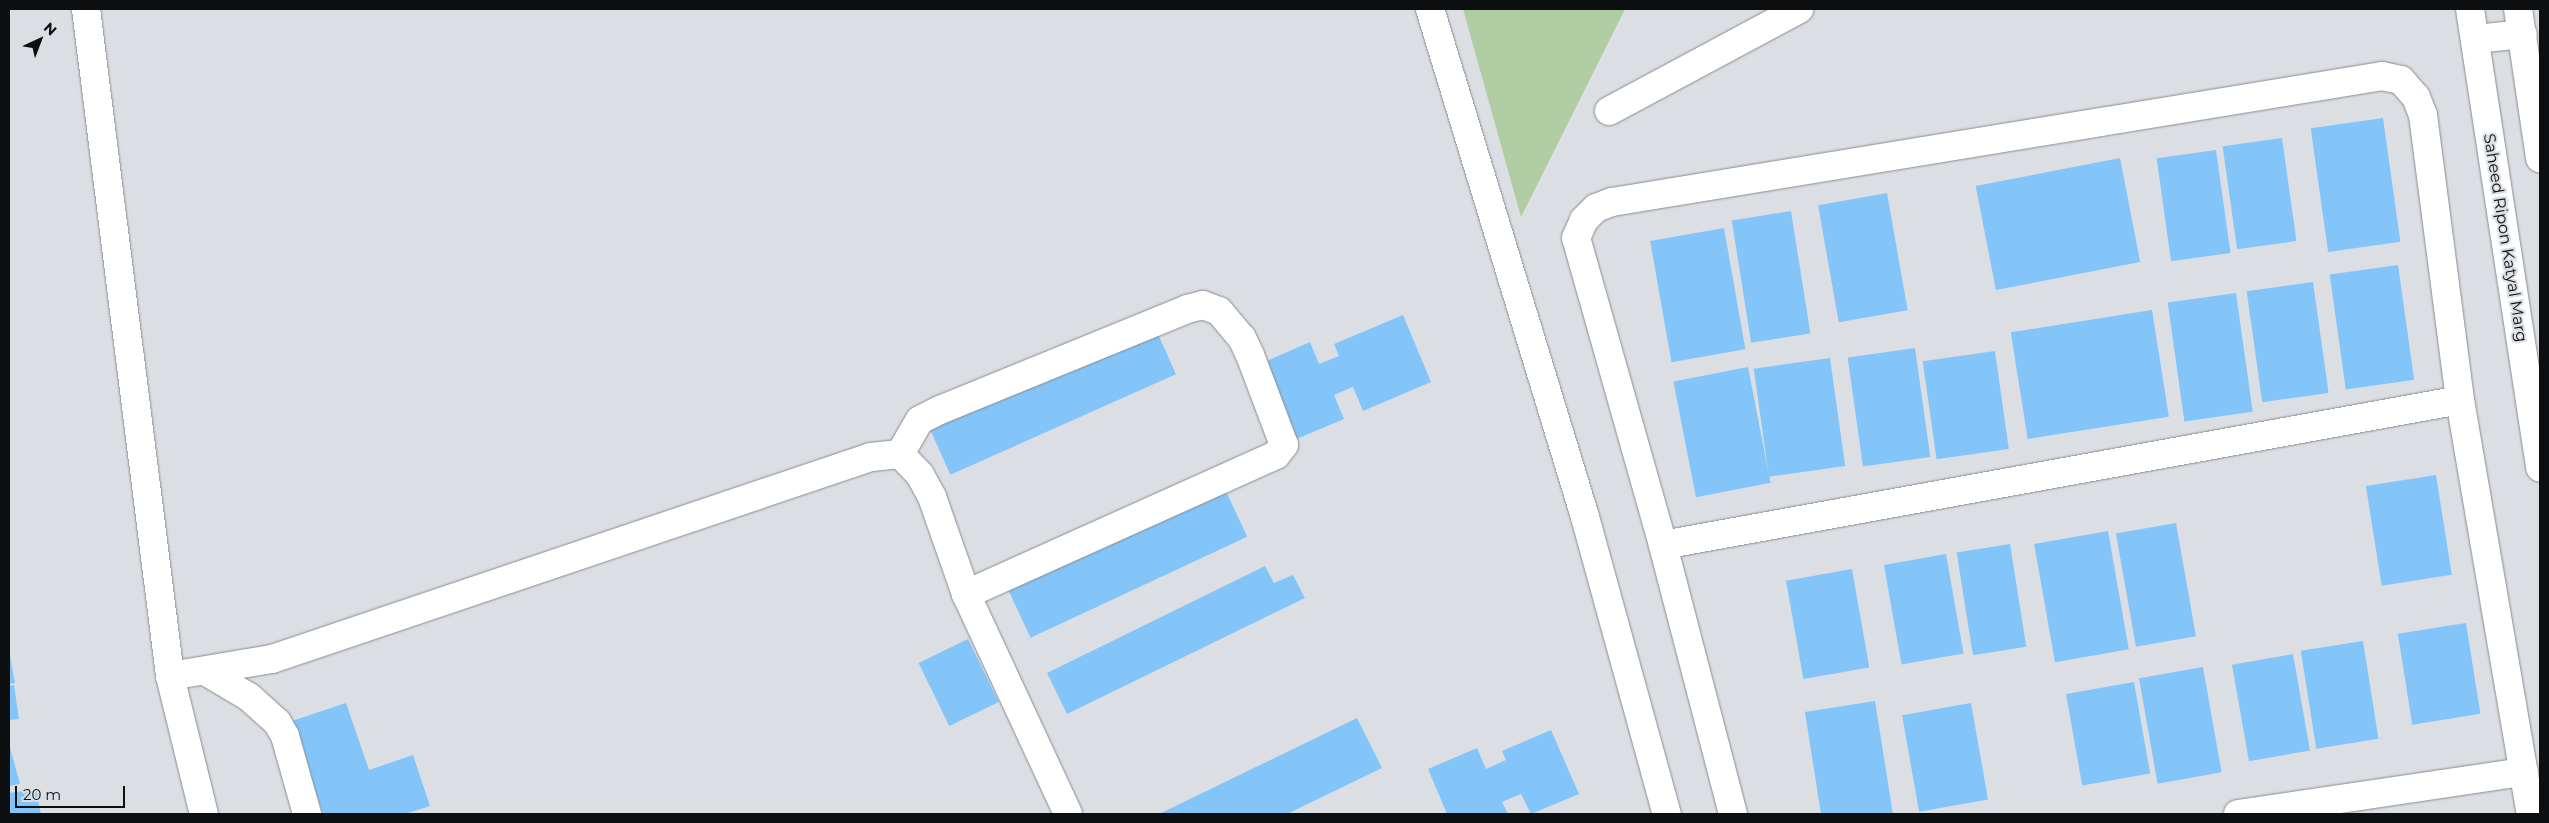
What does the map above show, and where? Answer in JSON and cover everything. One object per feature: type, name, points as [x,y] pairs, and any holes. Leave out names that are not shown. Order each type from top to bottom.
[{"type":"street","points":[[86,9],[170,676],[204,814]]},
{"type":"street","points":[[1430,9],[1586,517],[1667,814]]},
{"type":"street","points":[[1609,111],[1799,9]]},
{"type":"street","name":"Saheed Ripon Katyal Marg","points":[[2470,9],[2540,468]]},
{"type":"street","points":[[2475,39],[2520,21],[2540,158]]},
{"type":"street","points":[[1733,814],[1663,545],[1576,238],[1584,220],[1596,208],[1612,202],[2382,76],[2402,80],[2416,97],[2423,115],[2460,400],[2531,814]]},
{"type":"street","points":[[900,454],[920,420],[940,410],[1187,309],[1203,305],[1219,311],[1242,338],[1284,445],[1276,455],[966,594]]},
{"type":"street","points":[[1663,545],[2460,400]]},
{"type":"street","points":[[170,676],[272,660],[871,457],[900,454]]},
{"type":"street","points":[[900,454],[920,475],[932,497],[966,594],[1068,814]]},
{"type":"street","points":[[205,671],[249,697],[277,722],[286,736],[307,814]]},
{"type":"street","points":[[2238,814],[2524,772]]},
{"type":"green space","points":[[1463,9],[1625,9],[1521,217]]},
{"type":"building","points":[[2383,118],[2400,242],[2328,252],[2311,128]]},
{"type":"building","points":[[2282,138],[2296,241],[2237,249],[2223,146]]},
{"type":"building","points":[[2216,150],[2230,253],[2171,261],[2157,158]]},
{"type":"building","points":[[2120,158],[2140,262],[1996,290],[1976,186]]},
{"type":"building","points":[[1887,193],[1908,310],[1839,322],[1818,205]]},
{"type":"building","points":[[1791,211],[1810,333],[1751,343],[1732,220]]},
{"type":"building","points":[[1724,228],[1745,349],[1671,362],[1650,241]]},
{"type":"building","points":[[2398,265],[2414,380],[2346,389],[2330,275]]},
{"type":"building","points":[[2313,282],[2329,393],[2262,402],[2247,291]]},
{"type":"building","points":[[2236,293],[2253,412],[2184,421],[2168,303]]},
{"type":"building","points":[[2152,310],[2169,417],[2028,439],[2011,332]]},
{"type":"building","points":[[1403,315],[1431,382],[1363,411],[1353,387],[1334,395],[1344,419],[1294,440],[1262,363],[1310,342],[1319,364],[1339,356],[1334,344]]},
{"type":"building","points":[[1154,325],[1176,374],[950,475],[928,425]]},
{"type":"building","points":[[1915,348],[1930,457],[1863,466],[1848,357]]},
{"type":"building","points":[[1995,351],[2009,449],[1936,459],[1923,361]]},
{"type":"building","points":[[1830,358],[1845,466],[1769,477],[1754,369]]},
{"type":"building","points":[[1748,367],[1771,483],[1696,497],[1673,382]]},
{"type":"building","points":[[2436,475],[2452,575],[2382,586],[2366,486]]},
{"type":"building","points":[[1224,487],[1247,537],[1031,638],[1007,588]]},
{"type":"building","points":[[2176,523],[2196,636],[2136,647],[2116,534]]},
{"type":"building","points":[[2108,531],[2129,649],[2055,662],[2034,544]]},
{"type":"building","points":[[2010,544],[2026,647],[1973,655],[1957,552]]},
{"type":"building","points":[[1946,554],[1964,653],[1901,664],[1884,565]]},
{"type":"building","points":[[1265,566],[1274,583],[1293,575],[1305,598],[1067,714],[1047,673]]},
{"type":"building","points":[[1852,569],[1869,667],[1803,679],[1786,581]]},
{"type":"building","points":[[2466,623],[2480,714],[2412,725],[2398,634]]},
{"type":"building","points":[[968,639],[999,702],[949,726],[919,663]]},
{"type":"building","points":[[2363,641],[2378,739],[2316,749],[2301,651]]},
{"type":"building","points":[[9,650],[15,683],[9,684]]},
{"type":"building","points":[[2293,654],[2310,751],[2249,761],[2232,665]]},
{"type":"building","points":[[2203,667],[2222,772],[2158,784],[2139,678]]},
{"type":"building","points":[[2134,682],[2150,774],[2082,786],[2066,694]]},
{"type":"building","points":[[14,685],[19,719],[9,720],[9,686]]},
{"type":"building","points":[[1875,701],[1893,814],[1821,814],[1805,712]]},
{"type":"building","points":[[346,703],[369,770],[413,755],[430,806],[405,814],[323,814],[292,721]]},
{"type":"building","points":[[1971,703],[1988,800],[1919,812],[1902,715]]},
{"type":"building","points":[[1357,718],[1382,768],[1287,814],[1159,814]]},
{"type":"building","points":[[1551,730],[1579,794],[1531,814],[1521,794],[1502,802],[1508,814],[1447,814],[1428,769],[1477,748],[1486,769],[1506,760],[1502,751]]},
{"type":"building","points":[[9,744],[20,784],[9,786]]},
{"type":"building","points":[[36,789],[41,814],[9,814],[9,793]]}]
